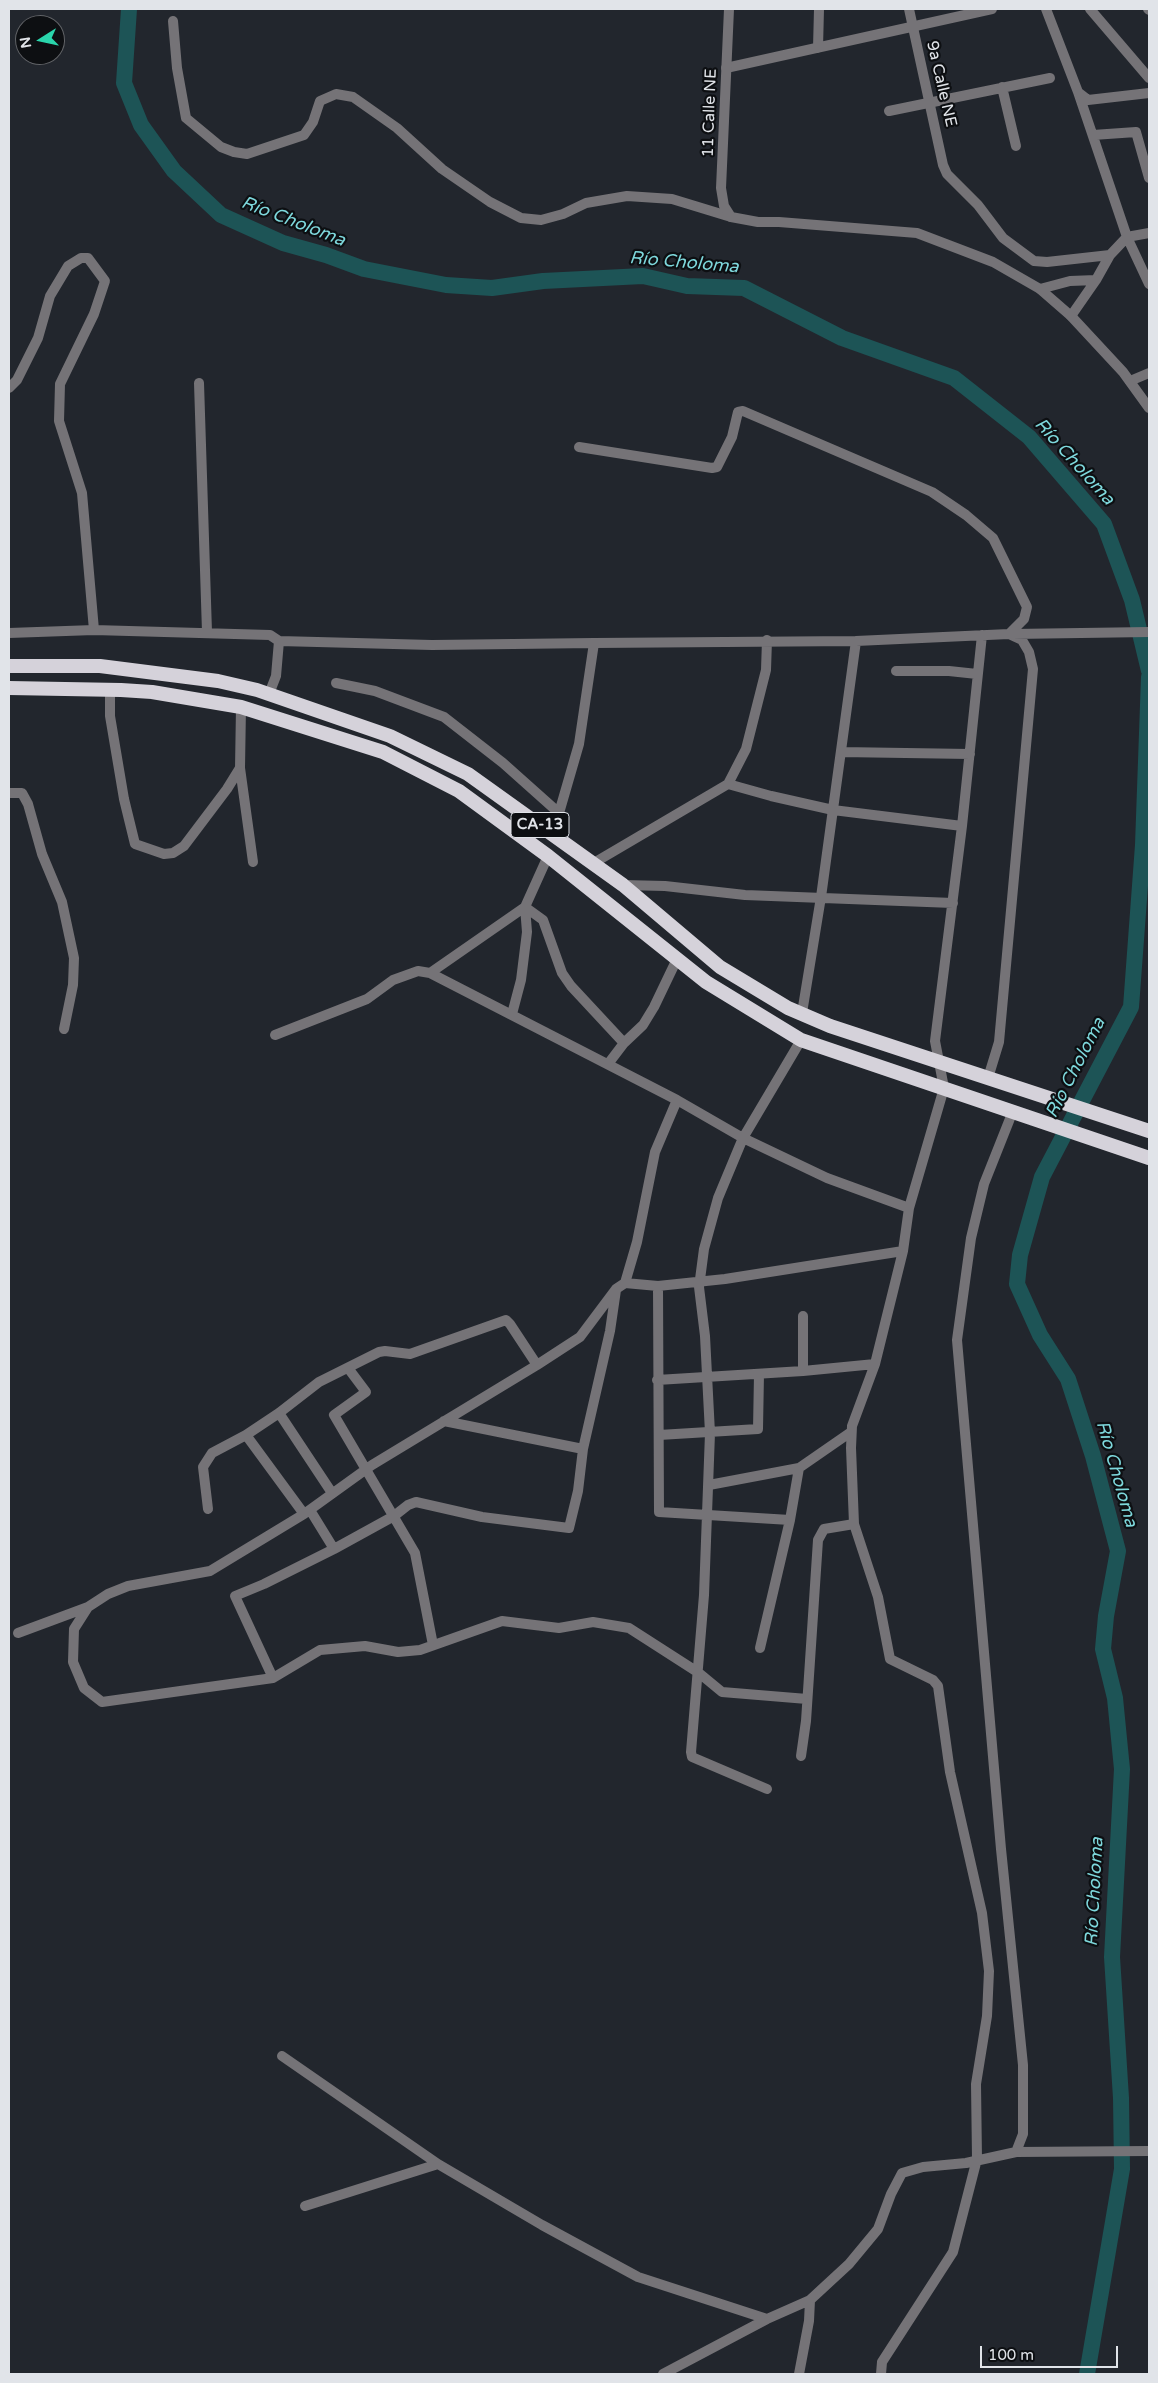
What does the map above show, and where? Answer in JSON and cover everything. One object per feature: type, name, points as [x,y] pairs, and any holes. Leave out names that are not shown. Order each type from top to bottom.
[{"type":"highway","name":"CA-13","points":[[9,666],[109,667],[218,681],[269,694],[390,736],[468,774],[623,885],[720,967],[788,1008],[830,1026],[939,1063],[1031,1091],[1149,1132]]},
{"type":"highway","name":"CA-13","points":[[9,688],[152,692],[241,707],[383,752],[459,791],[548,856],[706,982],[801,1040],[1149,1158]]},
{"type":"street","name":"11 Calle NE","points":[[729,9],[721,188],[724,206],[731,217]]},
{"type":"street","points":[[818,48],[819,9]]},
{"type":"street","name":"9a Calle NE","points":[[909,9],[943,165],[947,174],[978,205],[1003,238],[1034,261],[1047,262],[1110,256]]},
{"type":"street","points":[[726,68],[992,9]]},
{"type":"street","points":[[1046,9],[1078,92],[1127,237],[1149,284]]},
{"type":"street","points":[[1090,9],[1149,78]]},
{"type":"street","points":[[174,21],[179,84],[186,118],[221,146],[234,152],[247,154],[304,135],[312,122],[320,101],[336,94],[353,97],[396,128],[442,169],[490,202],[521,218],[541,220],[563,214],[586,203],[627,196],[672,199],[731,217],[758,222],[917,233],[993,262],[1040,289],[1071,316],[1130,381],[1149,408]]},
{"type":"street","points":[[889,111],[930,101],[1050,78]]},
{"type":"street","points":[[1002,87],[1016,146]]},
{"type":"street","points":[[1078,92],[1088,100],[1149,93]]},
{"type":"street","points":[[1093,135],[1136,132],[1149,178]]},
{"type":"street","points":[[1071,316],[1110,256],[1127,237],[1149,233]]},
{"type":"street","points":[[9,388],[17,380],[38,338],[50,296],[68,266],[80,258],[88,258],[105,282],[94,314],[60,384],[59,421],[82,493],[94,630]]},
{"type":"street","points":[[1040,289],[1070,281],[1096,280]]},
{"type":"street","points":[[1130,381],[1148,373]]},
{"type":"street","points":[[199,383],[207,632]]},
{"type":"street","points":[[579,447],[712,468],[717,467],[732,437],[738,412],[743,411],[932,492],[966,515],[992,538],[1027,607],[1024,619],[1009,634]]},
{"type":"street","points":[[9,633],[94,630],[207,632],[270,634],[279,642],[432,645],[768,640],[856,641],[1037,633],[1149,632]]},
{"type":"street","points":[[988,1078],[999,1042],[1033,669],[1029,652],[1022,640],[1009,634]]},
{"type":"street","points":[[881,2374],[882,2362],[953,2252],[978,2159],[976,2084],[986,2016],[989,1971],[982,1913],[950,1772],[938,1686],[933,1680],[890,1659],[878,1596],[854,1524],[851,1432],[875,1364],[902,1251],[909,1208],[944,1088],[934,1041],[953,903],[982,635]]},
{"type":"street","points":[[592,864],[728,784],[746,749],[766,670],[768,640]]},
{"type":"street","points":[[802,1013],[821,897],[856,641]]},
{"type":"street","points":[[269,694],[276,676],[279,642]]},
{"type":"street","points":[[552,834],[579,744],[594,643]]},
{"type":"street","points":[[896,671],[948,671],[977,674]]},
{"type":"street","points":[[336,683],[374,691],[444,717],[504,763],[559,813]]},
{"type":"street","points":[[110,690],[110,716],[124,798],[135,844],[164,854],[173,853],[184,846],[240,768]]},
{"type":"street","points":[[241,707],[240,768],[253,862]]},
{"type":"street","points":[[841,752],[970,754]]},
{"type":"street","points":[[728,784],[833,810],[962,826]]},
{"type":"street","points":[[9,793],[22,793],[28,804],[42,854],[62,902],[74,958],[73,985],[64,1029]]},
{"type":"street","points":[[430,973],[525,907],[548,856]]},
{"type":"street","points":[[623,885],[665,886],[745,895],[953,903]]},
{"type":"street","points":[[512,1014],[522,980],[528,932],[525,907]]},
{"type":"street","points":[[525,907],[543,920],[562,973],[571,986],[624,1043]]},
{"type":"street","points":[[608,1064],[624,1043],[642,1025],[654,1007],[677,959]]},
{"type":"street","points":[[275,1035],[367,999],[393,980],[418,971],[430,973],[677,1100],[743,1138],[827,1178],[909,1208]]},
{"type":"street","points":[[767,1789],[692,1757],[691,1752],[699,1673],[708,1514],[710,1433],[705,1336],[700,1310],[700,1282],[704,1249],[718,1198],[743,1138],[801,1040]]},
{"type":"street","points":[[273,1678],[235,1596],[264,1584],[334,1549],[394,1516],[408,1505],[416,1502],[482,1517],[569,1528],[578,1492],[583,1450],[620,1286],[637,1242],[655,1152],[677,1100]]},
{"type":"street","points":[[1016,2152],[1023,2134],[1023,2065],[1001,1840],[957,1340],[971,1238],[984,1184],[1019,1113]]},
{"type":"street","points":[[620,1286],[658,1286],[700,1282],[902,1251]]},
{"type":"street","points":[[18,1633],[88,1607],[108,1594],[128,1586],[210,1571],[307,1512],[366,1469],[537,1365],[580,1336],[620,1286]]},
{"type":"street","points":[[658,1286],[659,1512],[790,1520]]},
{"type":"street","points":[[803,1316],[803,1371]]},
{"type":"street","points":[[208,1509],[203,1467],[212,1453],[246,1435],[279,1413],[319,1382],[378,1352],[385,1350],[402,1355],[410,1354],[506,1320],[537,1365]]},
{"type":"street","points":[[658,1380],[803,1371],[875,1364]]},
{"type":"street","points":[[348,1368],[366,1392],[334,1415],[415,1553],[433,1645]]},
{"type":"street","points":[[659,1435],[758,1429],[759,1374]]},
{"type":"street","points":[[279,1413],[332,1493]]},
{"type":"street","points":[[444,1421],[583,1450]]},
{"type":"street","points":[[709,1485],[799,1468],[851,1432]]},
{"type":"street","points":[[246,1435],[334,1549]]},
{"type":"street","points":[[760,1648],[790,1520],[799,1468]]},
{"type":"street","points":[[801,1756],[807,1699],[818,1540],[824,1529],[854,1524]]},
{"type":"street","points":[[88,1607],[74,1629],[73,1662],[84,1688],[102,1702],[273,1678],[320,1650],[365,1646],[398,1652],[420,1650],[502,1621],[559,1628],[593,1622],[629,1628],[699,1673],[722,1692],[807,1699]]},
{"type":"street","points":[[282,2056],[438,2164],[542,2225],[638,2277],[767,2320]]},
{"type":"street","points":[[664,2374],[767,2320],[810,2300],[849,2264],[878,2229],[891,2194],[902,2173],[923,2167],[966,2163],[1016,2152],[1149,2151]]},
{"type":"street","points":[[305,2206],[438,2164]]},
{"type":"street","points":[[799,2374],[810,2321],[810,2300]]},
{"type":"waterway","name":"Río Choloma","points":[[129,9],[124,83],[141,125],[174,171],[221,215],[283,243],[326,255],[364,269],[446,285],[492,288],[543,281],[643,276],[687,286],[744,288],[842,338],[954,378],[1029,437],[1104,524],[1132,600],[1149,671]]},
{"type":"waterway","name":"Río Choloma","points":[[1087,2374],[1122,2169],[1121,2098],[1112,1957],[1122,1769],[1115,1698],[1103,1649],[1106,1616],[1118,1551],[1093,1456],[1068,1379],[1040,1335],[1017,1284],[1020,1255],[1042,1177],[1131,1007],[1143,845],[1149,677]]}]
